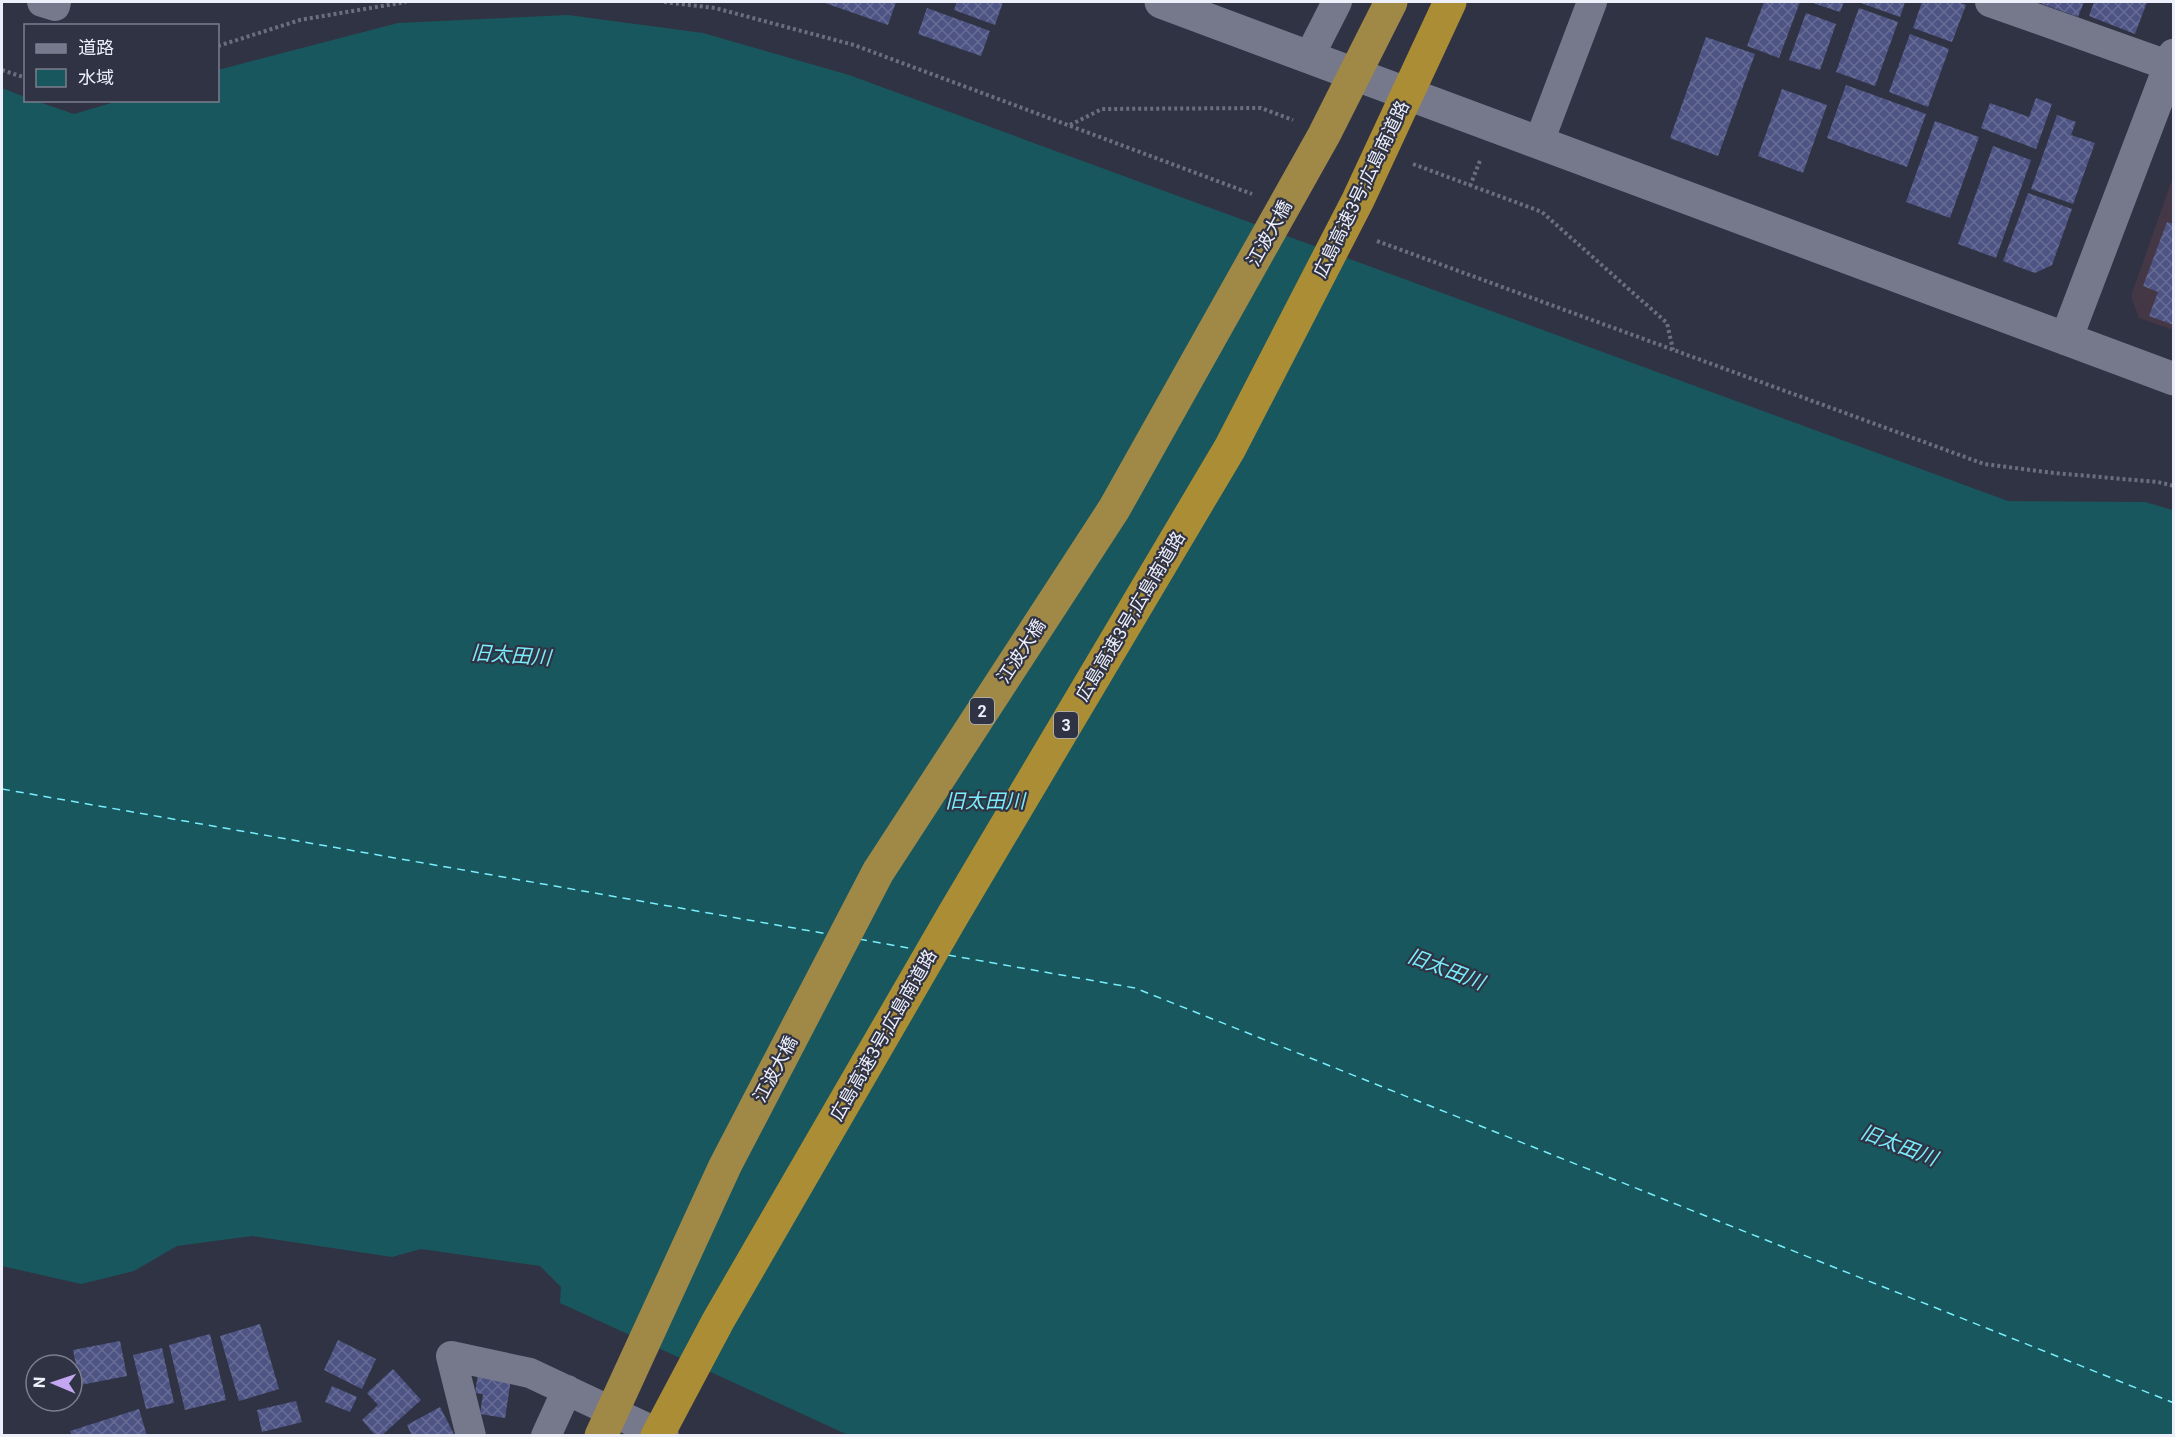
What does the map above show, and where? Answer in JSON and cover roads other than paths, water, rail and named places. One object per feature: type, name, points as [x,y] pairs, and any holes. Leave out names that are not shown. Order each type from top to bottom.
[{"type":"highway","name":"江波大橋","points":[[601,1436],[724,1166],[878,872],[1114,508],[1324,135],[1391,2]]},
{"type":"highway","name":"広島高速3号;広島南道路","points":[[657,1436],[718,1321],[935,946],[1230,448],[1358,200],[1450,2]]},
{"type":"street","points":[[42,2],[55,6],[56,2]]},
{"type":"street","points":[[1161,2],[2174,379]]},
{"type":"street","points":[[1310,57],[1337,2]]},
{"type":"street","points":[[1539,142],[1592,2]]},
{"type":"street","points":[[1990,2],[2172,60],[2066,339]]},
{"type":"street","points":[[471,1436],[451,1356],[530,1373],[664,1436]]},
{"type":"street","points":[[546,1436],[567,1390]]},
{"type":"water","name":"旧太田川","points":[[568,15],[703,33],[849,75],[2008,501],[2145,502],[2173,510],[2173,1435],[848,1435],[560,1303],[561,1287],[540,1266],[421,1249],[392,1257],[252,1236],[177,1246],[134,1271],[81,1284],[2,1266],[2,88],[24,97],[24,102],[39,102],[74,114],[115,102],[219,102],[219,70],[398,23]]}]
